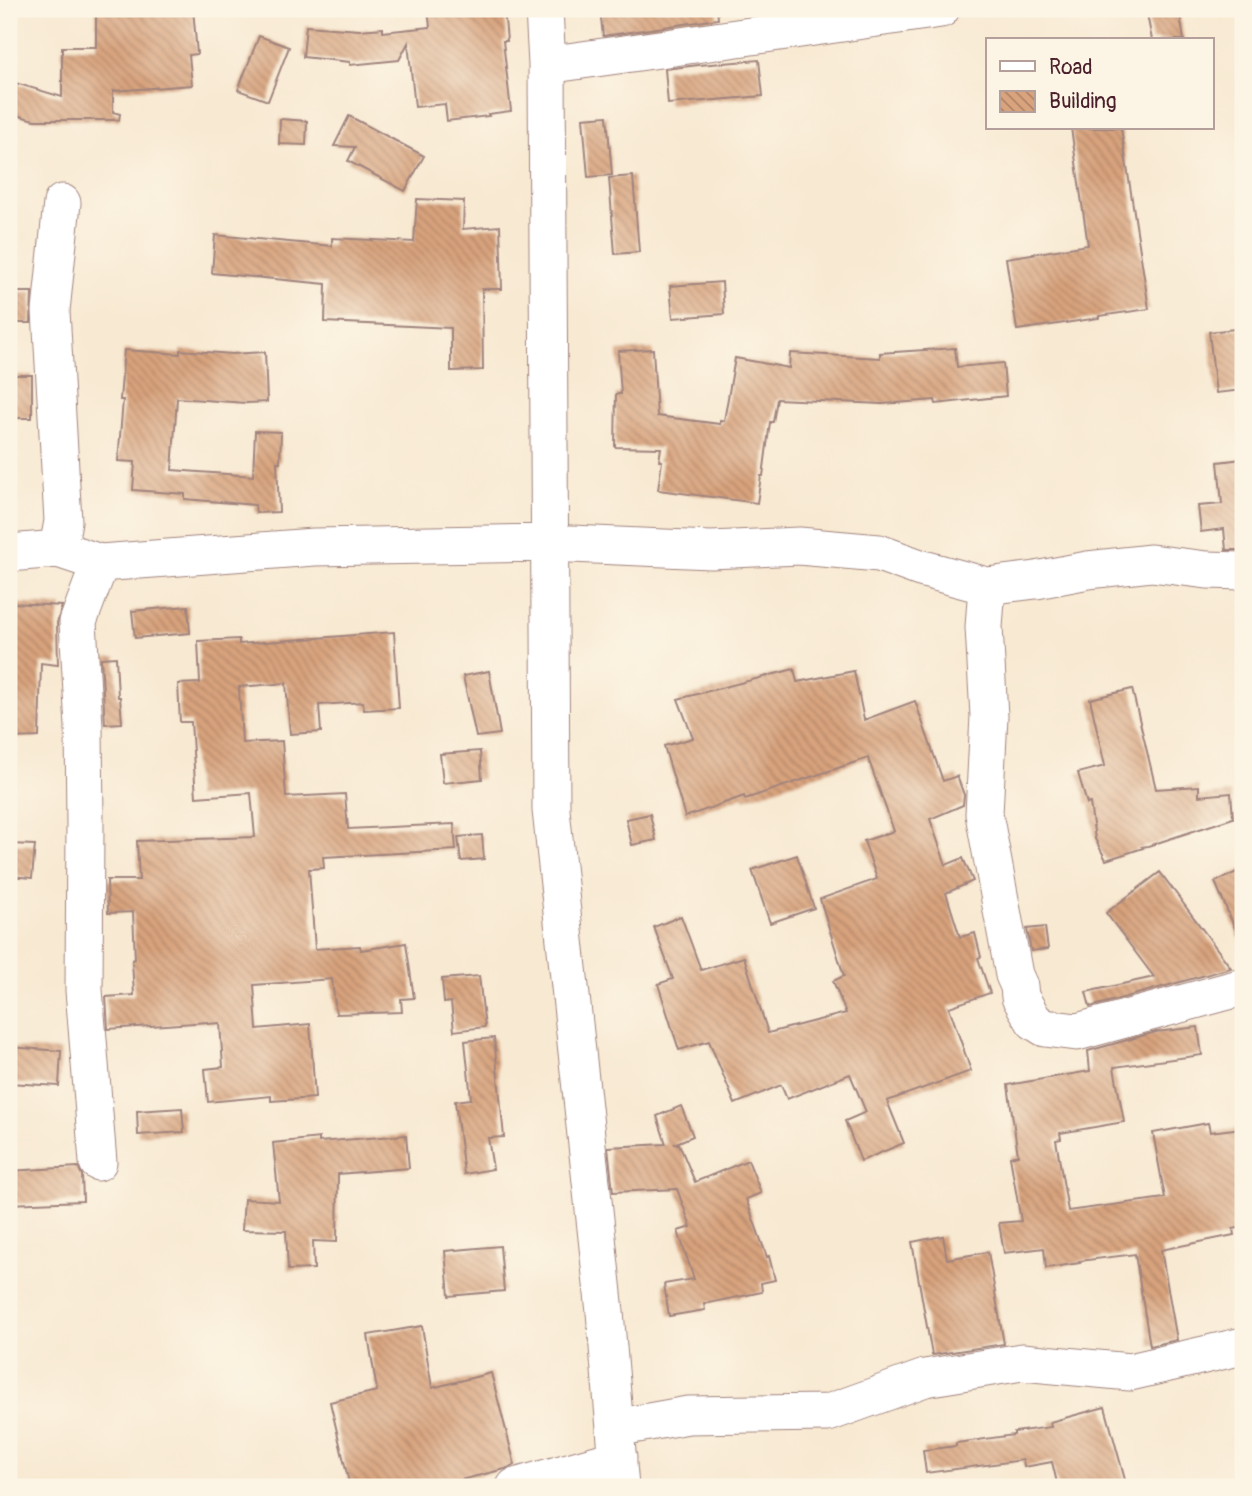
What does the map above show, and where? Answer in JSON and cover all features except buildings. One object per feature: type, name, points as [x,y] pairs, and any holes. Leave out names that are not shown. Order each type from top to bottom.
[{"type":"street","points":[[544,9],[547,65],[551,810],[618,1458]]},
{"type":"street","points":[[547,65],[941,9]]},
{"type":"street","points":[[58,549],[63,521],[51,311],[62,203]]},
{"type":"street","points":[[9,553],[58,549],[100,563],[314,547],[548,543],[711,550],[799,546],[879,553],[920,568],[987,586],[1151,563],[1207,570],[1243,571]]},
{"type":"street","points":[[98,1162],[83,990],[86,823],[78,622],[100,563]]},
{"type":"street","points":[[987,586],[984,627],[989,716],[985,814],[1014,975],[1020,997],[1034,1021],[1045,1028],[1077,1032],[1243,988]]},
{"type":"street","points":[[515,1487],[618,1458],[688,1415],[828,1413],[925,1378],[1022,1362],[1130,1372],[1243,1346]]}]
